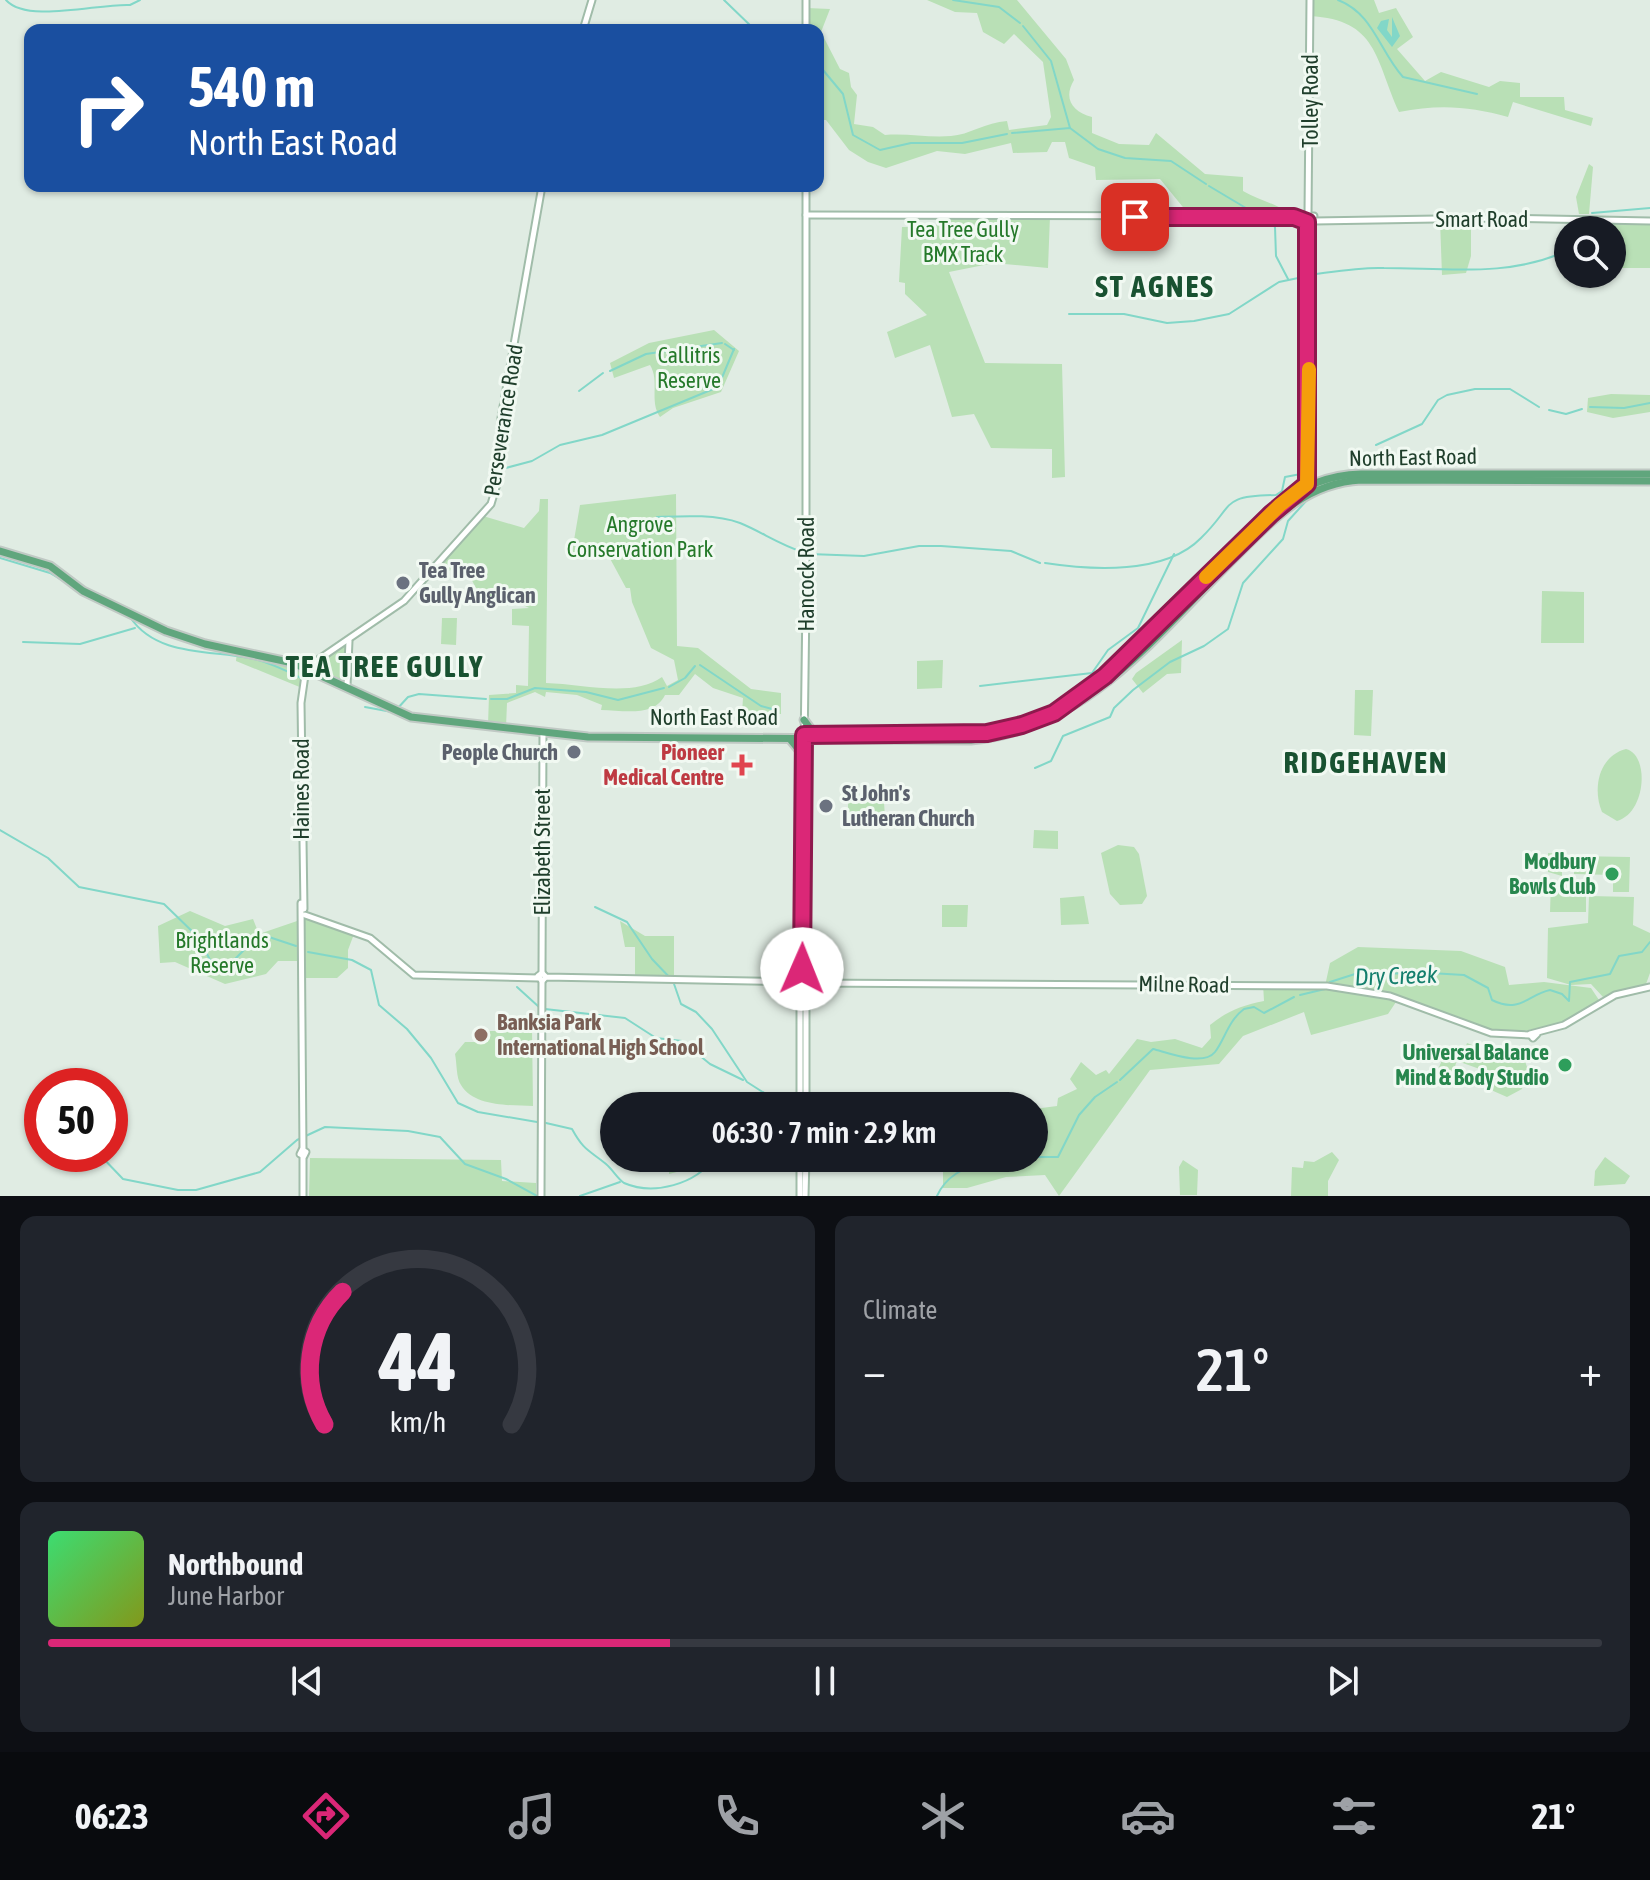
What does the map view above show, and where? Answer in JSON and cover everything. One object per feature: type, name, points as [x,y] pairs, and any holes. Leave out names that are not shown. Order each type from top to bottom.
[{"type":"main road","points":[[585,24],[592,0]]},
{"type":"main road","points":[[806,0],[806,24]]},
{"type":"main road","name":"Tolley Road","points":[[1310,0],[1312,475]]},
{"type":"main road","name":"Perseverance Road","points":[[344,646],[404,601],[482,516],[494,498],[501,418],[541,192]]},
{"type":"main road","name":"Hancock Road","points":[[803,1092],[806,192]]},
{"type":"main road","name":"Smart Road","points":[[806,215],[1650,220]]},
{"type":"main road","name":"North East Road","points":[[1305,491],[1312,475],[1650,474]]},
{"type":"main road","points":[[1312,475],[1333,483]]},
{"type":"main road","name":"North East Road","points":[[0,551],[50,566],[83,591],[166,631],[222,648],[271,656],[306,668],[403,715],[588,737],[789,739],[815,735],[987,733],[1022,725],[1065,707],[1105,676],[1258,526],[1305,491],[1333,483],[1650,481]]},
{"type":"main road","name":"North East Road","points":[[546,732],[892,739],[992,738],[1031,728],[1065,713],[1111,678],[1270,518]]},
{"type":"main road","points":[[306,668],[344,646],[347,686]]},
{"type":"main road","name":"Haines Road","points":[[303,913],[301,703],[306,668]]},
{"type":"main road","points":[[804,720],[815,735]]},
{"type":"main road","name":"Elizabeth Street","points":[[541,1196],[546,732]]},
{"type":"main road","points":[[878,734],[892,739]]},
{"type":"main road","points":[[789,739],[804,756],[809,745],[824,739]]},
{"type":"main road","points":[[303,913],[303,1196]]},
{"type":"main road","name":"Milne Road","points":[[303,913],[370,938],[414,975],[1327,986],[1384,994],[1491,1033],[1533,1034],[1572,1021],[1615,995],[1650,987]]},
{"type":"main road","points":[[801,1172],[803,1196]]},
{"type":"main road","points":[[803,1196],[805,1172]]},
{"type":"green space","points":[[927,0],[1017,0],[1066,59],[1074,80],[1069,93],[1071,103],[1079,112],[1092,117],[1092,133],[1119,144],[1149,145],[1156,133],[1205,174],[1243,177],[1243,191],[1286,211],[1287,217],[1191,217],[1160,179],[1096,180],[1095,167],[1069,158],[1065,142],[1052,142],[1047,152],[1013,153],[1011,143],[965,154],[937,151],[886,168],[868,162],[849,150],[824,120],[824,38],[840,69],[849,73],[851,87],[857,95],[854,124],[873,127],[885,135],[943,136],[958,135],[1007,121],[1009,130],[1047,125],[1051,117],[1043,62],[1014,34],[1004,44],[983,32],[977,13],[955,12]]},
{"type":"green space","points":[[1310,0],[1374,0],[1379,13],[1396,8],[1413,37],[1397,49],[1425,81],[1441,72],[1489,87],[1500,81],[1520,83],[1520,97],[1564,97],[1565,110],[1593,118],[1591,126],[1513,102],[1508,117],[1454,107],[1399,112],[1378,59],[1362,34],[1332,19],[1310,16]]},
{"type":"green space","points":[[807,8],[830,9],[824,24],[806,24]]},
{"type":"green space","points":[[1589,164],[1593,167],[1589,214],[1579,214],[1576,197]]},
{"type":"green space","name":"Tea Tree Gully BMX Track","points":[[937,216],[1050,216],[1048,268],[994,263],[949,272],[985,363],[1062,364],[1065,477],[1052,478],[1052,449],[991,448],[974,414],[952,417],[930,345],[895,358],[887,332],[927,315],[905,294],[905,283],[899,282],[902,227],[936,227]]},
{"type":"green space","points":[[1440,220],[1471,220],[1471,256],[1466,273],[1442,275]]},
{"type":"green space","points":[[1626,224],[1650,224],[1650,268],[1626,268]]},
{"type":"green space","name":"Callitris Reserve","points":[[714,330],[739,351],[721,392],[673,408],[660,417],[655,404],[650,365],[614,378],[610,363],[649,343]]},
{"type":"green space","points":[[1611,394],[1650,395],[1650,412],[1613,418],[1587,412],[1588,398]]},
{"type":"green space","name":"Angrove Conservation Park","points":[[676,494],[677,646],[698,648],[751,689],[781,693],[781,714],[742,713],[743,698],[713,688],[695,674],[679,695],[665,695],[660,702],[645,710],[601,710],[602,705],[577,695],[546,692],[545,697],[535,692],[507,703],[506,727],[488,725],[489,695],[516,693],[516,685],[528,686],[529,626],[512,625],[512,609],[529,608],[511,599],[492,598],[484,590],[478,592],[463,563],[437,578],[431,573],[483,516],[524,528],[539,511],[540,499],[548,499],[546,683],[622,688],[637,687],[662,677],[667,686],[678,680],[674,660],[651,648],[632,602],[630,588],[626,588],[607,553],[603,552],[602,556],[572,552],[580,505]]},
{"type":"green space","points":[[1542,591],[1584,592],[1584,643],[1541,643]]},
{"type":"green space","points":[[442,618],[457,618],[456,645],[441,644]]},
{"type":"green space","points":[[1182,640],[1181,673],[1167,674],[1143,693],[1132,679],[1136,673]]},
{"type":"green space","points":[[341,645],[346,647],[347,686],[306,668],[316,661],[322,663]]},
{"type":"green space","points":[[237,651],[306,668],[302,688],[236,661]]},
{"type":"green space","points":[[943,660],[942,688],[917,689],[917,661]]},
{"type":"green space","points":[[1355,690],[1373,690],[1371,736],[1354,735]]},
{"type":"green space","points":[[1626,749],[1634,753],[1639,762],[1641,784],[1634,807],[1627,816],[1617,821],[1602,812],[1598,783],[1609,758]]},
{"type":"green space","points":[[848,802],[884,802],[885,818],[848,818]]},
{"type":"green space","points":[[1034,830],[1058,831],[1058,849],[1033,848]]},
{"type":"green space","points":[[1118,845],[1134,847],[1139,854],[1147,896],[1142,904],[1120,905],[1110,894],[1101,853]]},
{"type":"green space","points":[[1548,853],[1562,854],[1562,876],[1548,872]]},
{"type":"green space","name":"Modbury Bowls Club","points":[[1574,856],[1630,857],[1629,892],[1613,892],[1613,875],[1574,874]]},
{"type":"green space","points":[[1551,881],[1586,882],[1586,912],[1550,912]]},
{"type":"green space","points":[[1084,896],[1089,924],[1061,925],[1060,898]]},
{"type":"green space","points":[[1589,896],[1634,897],[1633,925],[1650,933],[1650,973],[1646,984],[1603,997],[1591,984],[1571,985],[1547,978],[1548,928],[1588,923]]},
{"type":"green space","points":[[942,905],[968,905],[967,927],[942,927]]},
{"type":"green space","name":"Brightlands Reserve","points":[[190,911],[225,926],[253,919],[259,934],[300,920],[301,961],[278,961],[266,974],[225,984],[175,962],[160,963],[158,926]]},
{"type":"green space","points":[[305,917],[354,934],[348,950],[348,968],[337,978],[305,978]]},
{"type":"green space","points":[[620,921],[645,936],[674,936],[674,978],[635,977],[635,947],[625,947]]},
{"type":"green space","points":[[1358,947],[1461,951],[1505,967],[1509,985],[1544,982],[1591,988],[1601,1003],[1572,1021],[1505,1035],[1398,999],[1388,1014],[1311,1035],[1304,1012],[1243,1036],[1219,1064],[1150,1070],[1059,1196],[1045,1175],[1006,1177],[967,1188],[943,1188],[943,1172],[1048,1172],[1048,1107],[1057,1106],[1058,1098],[1077,1089],[1070,1079],[1081,1062],[1096,1075],[1106,1070],[1109,1074],[1137,1039],[1151,1042],[1175,1039],[1202,1048],[1211,1038],[1210,1025],[1216,1020],[1236,1009],[1264,1001],[1263,984],[1325,986],[1330,963]]},
{"type":"green space","points":[[517,1019],[528,1020],[532,1028],[533,1106],[504,1105],[475,1097],[459,1082],[455,1054],[465,1042],[488,1042],[488,1031],[516,1031]]},
{"type":"green space","points":[[1467,1043],[1495,1054],[1509,1047],[1522,1052],[1528,1070],[1522,1089],[1507,1097],[1491,1090],[1488,1072],[1460,1062]]},
{"type":"green space","points":[[1457,1045],[1461,1046],[1454,1070],[1455,1080],[1435,1086],[1432,1084],[1447,1048],[1455,1049]]},
{"type":"green space","points":[[1332,1152],[1339,1160],[1328,1181],[1328,1196],[1291,1196],[1292,1167],[1303,1168],[1304,1161],[1314,1162]]},
{"type":"green space","points":[[1605,1157],[1630,1176],[1625,1184],[1594,1186],[1595,1171]]},
{"type":"green space","points":[[310,1158],[501,1160],[502,1181],[536,1183],[536,1196],[309,1196]]},
{"type":"green space","points":[[1183,1160],[1198,1170],[1197,1195],[1180,1195],[1179,1167]]},
{"type":"water","points":[[1392,17],[1400,36],[1392,47],[1377,28],[1381,21],[1389,19],[1387,30],[1392,37]]},
{"type":"waterway","points":[[6,0],[16,7],[47,12],[130,5],[140,0]]},
{"type":"waterway","points":[[724,0],[749,24]]},
{"type":"waterway","points":[[953,0],[999,7],[1020,23]]},
{"type":"waterway","points":[[1338,0],[1350,6],[1368,23],[1403,77],[1477,94]]},
{"type":"waterway","points":[[1023,26],[1051,61],[1070,128]]},
{"type":"waterway","points":[[824,71],[843,94],[853,135],[880,150],[911,143],[962,143],[1007,134]]},
{"type":"waterway","points":[[1012,133],[1070,128],[1098,149],[1125,158],[1171,161],[1206,184]]},
{"type":"waterway","points":[[1209,186],[1256,214]]},
{"type":"waterway","points":[[1592,213],[1650,208]]},
{"type":"waterway","points":[[1267,220],[1275,227],[1276,256],[1288,279]]},
{"type":"waterway","points":[[1316,274],[1367,268],[1478,270],[1524,265],[1554,256]]},
{"type":"waterway","points":[[1069,314],[1124,314],[1167,323],[1194,321],[1229,314],[1279,282],[1303,277]]},
{"type":"waterway","points":[[610,371],[646,354],[722,343]]},
{"type":"waterway","points":[[725,344],[734,350]]},
{"type":"waterway","points":[[502,469],[532,461],[560,445],[602,435],[718,387],[734,349]]},
{"type":"waterway","points":[[579,391],[603,373]]},
{"type":"waterway","points":[[1376,445],[1422,424],[1438,400],[1447,395],[1475,389],[1510,389],[1539,407]]},
{"type":"waterway","points":[[1590,407],[1624,408],[1650,403]]},
{"type":"waterway","points":[[1549,410],[1566,414],[1582,409]]},
{"type":"waterway","points":[[1045,563],[1105,568],[1148,564],[1168,558],[1186,550],[1201,538],[1236,500],[1276,495],[1282,491],[1285,477],[1306,473]]},
{"type":"waterway","points":[[1035,768],[1051,761],[1063,736],[1110,717],[1114,708],[1133,690],[1170,662],[1204,646],[1228,629],[1243,583],[1283,539],[1288,521],[1307,500]]},
{"type":"waterway","points":[[657,517],[699,516],[730,520],[803,552]]},
{"type":"waterway","points":[[809,554],[864,556],[919,546],[941,546],[1011,551],[1040,563]]},
{"type":"waterway","points":[[980,686],[1092,673],[1108,650],[1138,628],[1174,554]]},
{"type":"waterway","points":[[0,558],[50,573],[65,582]]},
{"type":"waterway","points":[[130,617],[141,630],[168,645],[255,659],[301,678]]},
{"type":"waterway","points":[[23,642],[80,644],[135,628]]},
{"type":"waterway","points":[[700,665],[761,706],[772,709]]},
{"type":"waterway","points":[[669,687],[685,678],[695,666]]},
{"type":"waterway","points":[[491,699],[507,699],[535,688],[586,692],[618,700],[664,688]]},
{"type":"waterway","points":[[397,709],[408,697],[419,694],[486,699]]},
{"type":"waterway","points":[[365,707],[392,712]]},
{"type":"waterway","points":[[0,830],[48,858],[79,887],[164,904],[199,938],[210,960],[216,963],[234,960],[251,943],[266,936],[296,946]]},
{"type":"waterway","points":[[595,907],[627,922],[652,959],[673,981],[681,1004],[696,1012],[712,1029],[747,1082],[763,1092]]},
{"type":"waterway","name":"Dry Creek","points":[[1330,982],[1355,974],[1464,975],[1488,988],[1492,1000],[1502,1004],[1517,1004],[1550,990],[1562,994],[1569,1001],[1570,982],[1610,974],[1619,956],[1642,952],[1650,942]]},
{"type":"waterway","points":[[308,952],[352,960],[371,970],[379,1005],[407,1029],[431,1058],[458,1103],[478,1112],[537,1122]]},
{"type":"waterway","points":[[517,987],[539,1007]]},
{"type":"waterway","name":"Dry Creek","points":[[1300,995],[1325,989]]},
{"type":"waterway","name":"Dry Creek","points":[[1120,1080],[1153,1049],[1184,1057],[1209,1056],[1215,1052],[1234,1019],[1244,1009],[1254,1007],[1264,1013],[1294,997]]},
{"type":"waterway","points":[[545,1009],[625,1018],[656,1038],[682,1041],[710,1064],[743,1080]]},
{"type":"waterway","name":"Dry Creek","points":[[1048,1157],[1058,1157],[1079,1115],[1095,1097],[1117,1082]]},
{"type":"waterway","points":[[546,1123],[572,1129],[584,1146],[600,1159]]},
{"type":"waterway","points":[[116,1172],[123,1179],[178,1190],[196,1190],[260,1172],[297,1140],[325,1127],[408,1131],[440,1137],[465,1164],[506,1179],[537,1196]]},
{"type":"waterway","points":[[614,1172],[624,1183],[648,1188],[674,1185],[700,1172]]},
{"type":"waterway","name":"Dry Creek","points":[[937,1196],[945,1183],[960,1172]]},
{"type":"waterway","points":[[580,1196],[620,1182]]},
{"type":"slow traffic","points":[[1206,577],[1280,505],[1307,484],[1309,369]]},
{"type":"place","name":"Tea Tree Gully Anglican","points":[[403,583]]},
{"type":"place","name":"People Church","points":[[574,752]]},
{"type":"place","name":"Pioneer Medical Centre","points":[[742,765]]},
{"type":"place","name":"St John's Lutheran Church","points":[[826,806]]},
{"type":"place","name":"Modbury Bowls Club","points":[[1612,874]]},
{"type":"place","name":"Banksia Park International High School","points":[[481,1035]]},
{"type":"place","name":"Universal Balance Mind & Body Studio","points":[[1565,1065]]},
{"type":"district","name":"ST AGNES","points":[[1155,287]]},
{"type":"district","name":"TEA TREE GULLY","points":[[385,667]]},
{"type":"district","name":"RIDGEHAVEN","points":[[1366,763]]},
{"type":"route","points":[[802,969],[804,735],[987,733],[1009,729],[1054,713],[1105,676],[1271,514],[1307,484],[1307,222],[1294,217],[1135,217]]}]
